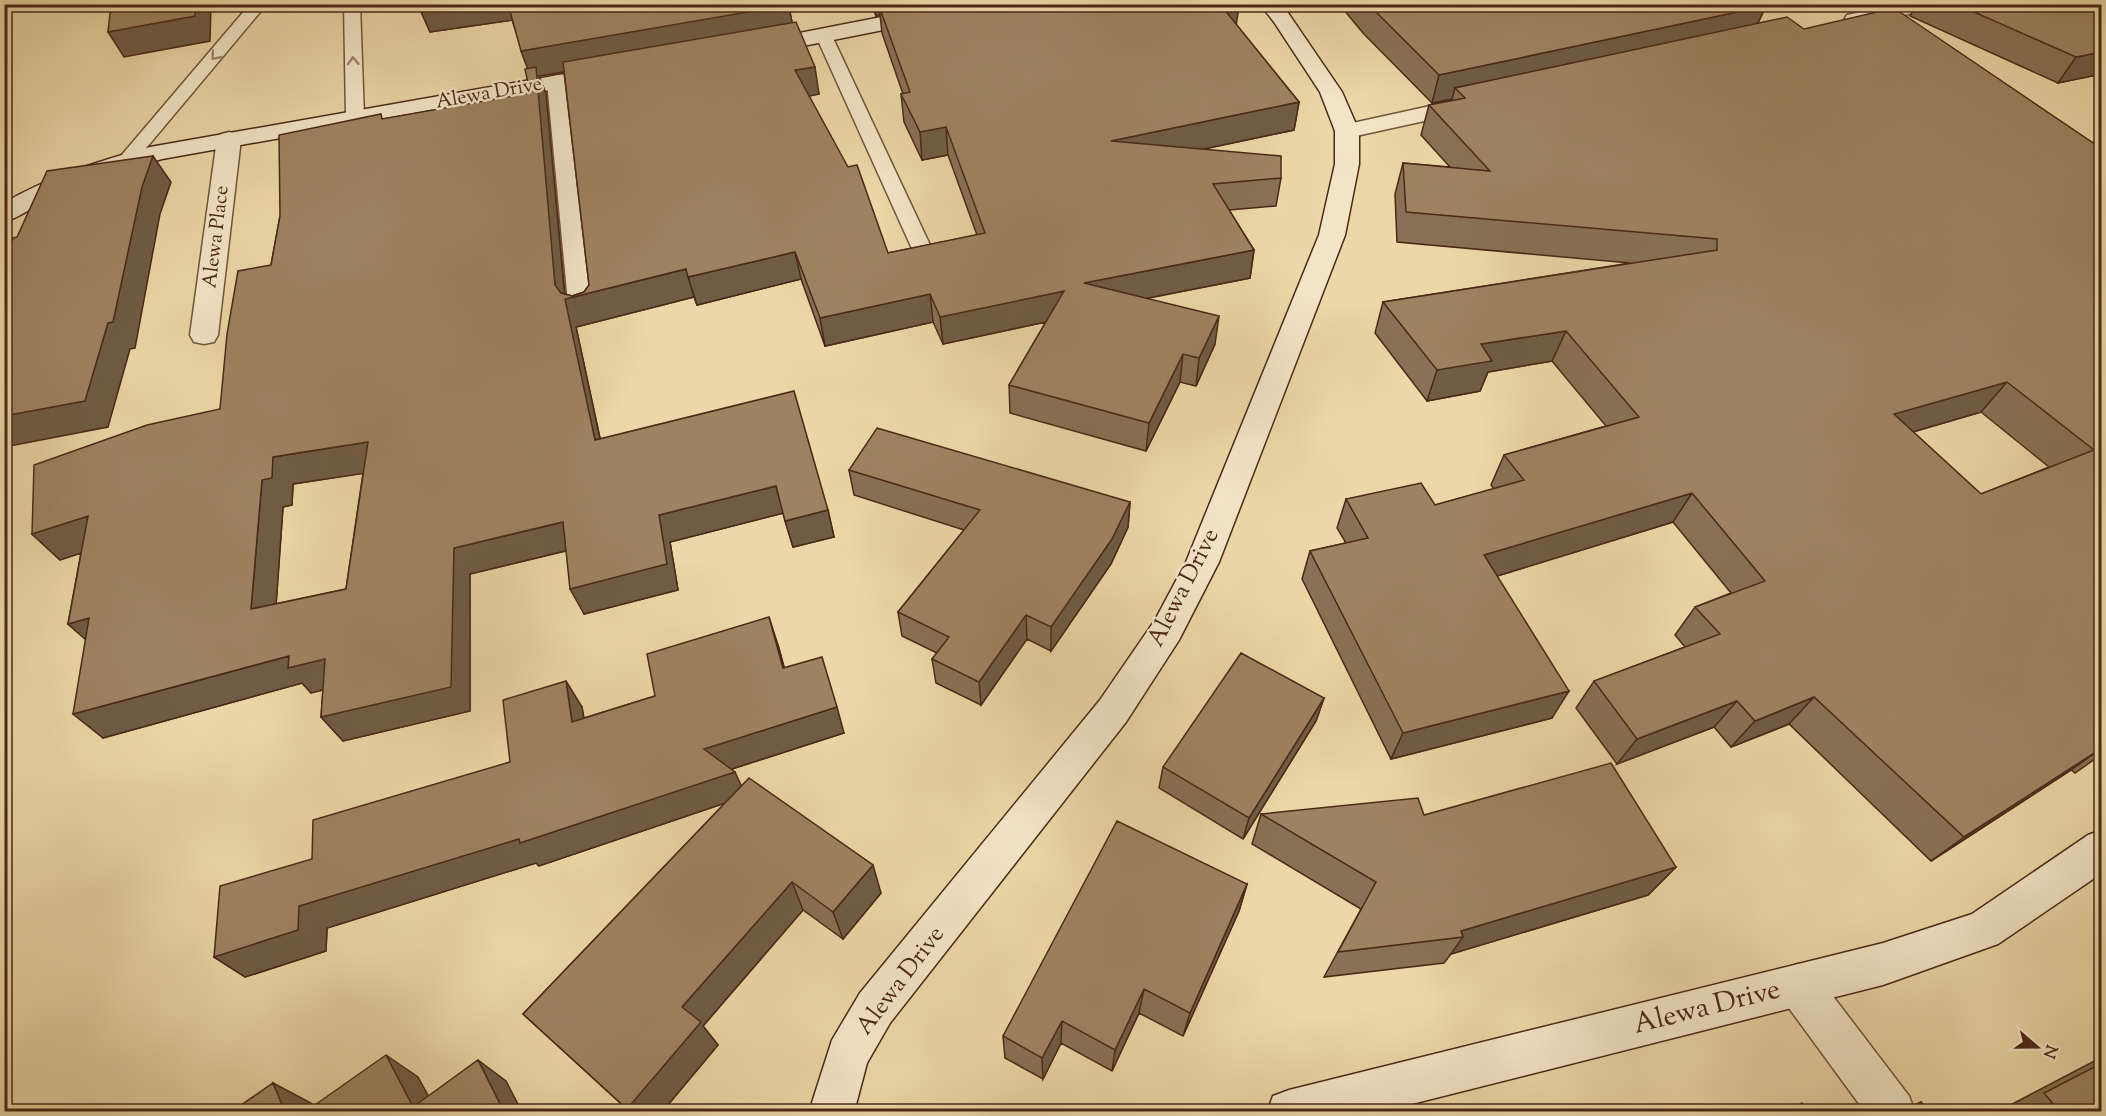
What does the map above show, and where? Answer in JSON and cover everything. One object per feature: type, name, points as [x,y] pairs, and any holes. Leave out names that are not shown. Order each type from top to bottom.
[{"type":"street","points":[[732,52],[982,4]]},
{"type":"street","name":"Alewa Drive","points":[[831,1112],[847,1055],[875,1008],[1113,711],[1167,630],[1202,562],[1332,235],[1347,164],[1347,131],[1331,92],[1282,18],[1270,4]]},
{"type":"street","points":[[1835,25],[1928,4]]},
{"type":"street","name":"Alewa Drive","points":[[4,214],[32,197],[82,175],[159,152],[627,70]]},
{"type":"street","points":[[558,82],[584,313]]},
{"type":"street","points":[[1347,131],[1486,101]]},
{"type":"street","name":"Alewa Place","points":[[204,335],[229,139]]},
{"type":"street","name":"Alewa Drive","points":[[1289,1112],[1883,964],[1983,930],[2102,848]]},
{"type":"street","points":[[1798,985],[1893,1112]]},
{"type":"lane","points":[[352,4],[355,117]]},
{"type":"lane","points":[[126,162],[254,8]]},
{"type":"lane","points":[[824,36],[928,262]]},
{"type":"building","points":[[111,4],[196,4],[195,16],[108,32]]},
{"type":"building","points":[[508,4],[789,4],[789,5],[521,51]]},
{"type":"building","points":[[888,4],[1237,4],[1239,7],[1224,9],[1299,102],[1111,141],[1281,156],[1281,178],[1213,184],[1254,250],[1084,283],[1219,316],[1199,358],[1183,354],[1149,423],[1009,385],[1064,291],[940,317],[930,294],[820,318],[795,252],[688,277],[686,269],[565,299],[595,440],[794,391],[828,510],[785,521],[776,486],[659,515],[667,564],[570,589],[563,522],[454,548],[451,687],[321,717],[325,659],[288,668],[289,656],[73,714],[89,618],[68,624],[88,516],[32,534],[34,465],[147,425],[220,409],[227,334],[238,271],[271,265],[280,216],[279,135],[381,114],[382,119],[530,93],[525,69],[536,67],[555,285],[561,293],[572,296],[584,292],[589,285],[563,62],[796,22],[815,67],[795,70],[848,167],[857,165],[888,253],[985,233],[946,127],[920,132],[901,94],[910,92],[879,6]],"holes":[[[368,442],[346,589],[251,609],[262,480],[272,478],[273,457]]]},
{"type":"building","points":[[1368,4],[1765,4],[1766,6],[1439,75]]},
{"type":"building","points":[[1956,4],[2102,4],[2102,52],[2076,57]]},
{"type":"building","points":[[1894,8],[2102,149],[2102,748],[1964,837],[1814,697],[1755,721],[1737,701],[1637,739],[1594,681],[1720,634],[1695,607],[1765,581],[1692,493],[1484,555],[1569,691],[1403,733],[1310,551],[1368,538],[1346,499],[1421,483],[1435,505],[1524,480],[1504,455],[1639,417],[1566,331],[1481,344],[1492,361],[1437,370],[1383,302],[1717,250],[1717,239],[1406,212],[1403,163],[1490,171],[1429,105],[1465,98],[1455,88],[1787,17],[1804,29]],"holes":[[[2007,382],[2094,450],[1981,494],[1894,414]]]},
{"type":"building","points":[[153,156],[142,187],[113,322],[108,323],[85,401],[4,416],[4,265],[13,238],[17,237],[47,171]]},
{"type":"building","points":[[877,428],[1130,502],[1112,539],[1051,627],[1026,615],[979,682],[932,659],[949,637],[898,612],[980,510],[849,470]]},
{"type":"building","points":[[769,617],[783,668],[822,657],[837,707],[704,749],[735,772],[520,843],[519,839],[299,906],[298,930],[214,957],[220,886],[312,859],[313,820],[510,762],[503,700],[566,681],[572,722],[655,696],[647,654]]},
{"type":"building","points":[[1241,653],[1324,698],[1249,818],[1163,767]]},
{"type":"building","points":[[1611,763],[1676,867],[1461,931],[1463,937],[1338,952],[1376,882],[1261,814],[1418,798],[1424,815]]},
{"type":"building","points":[[749,778],[873,865],[833,912],[792,882],[682,1007],[701,1022],[627,1109],[523,1014]]},
{"type":"building","points":[[1117,821],[1247,884],[1190,1013],[1144,989],[1115,1050],[1062,1021],[1042,1058],[1003,1036]]},
{"type":"building","points":[[386,1055],[413,1107],[478,1060],[504,1112],[305,1112]]},
{"type":"building","points":[[2102,1063],[2102,1112],[2060,1112],[2044,1093]]},
{"type":"building","points":[[273,1083],[285,1112],[231,1112]]},
{"type":"building","points":[[1921,1102],[1928,1112],[1904,1112]]},
{"type":"building","points":[[1802,1103],[1808,1112],[1786,1112]]}]
